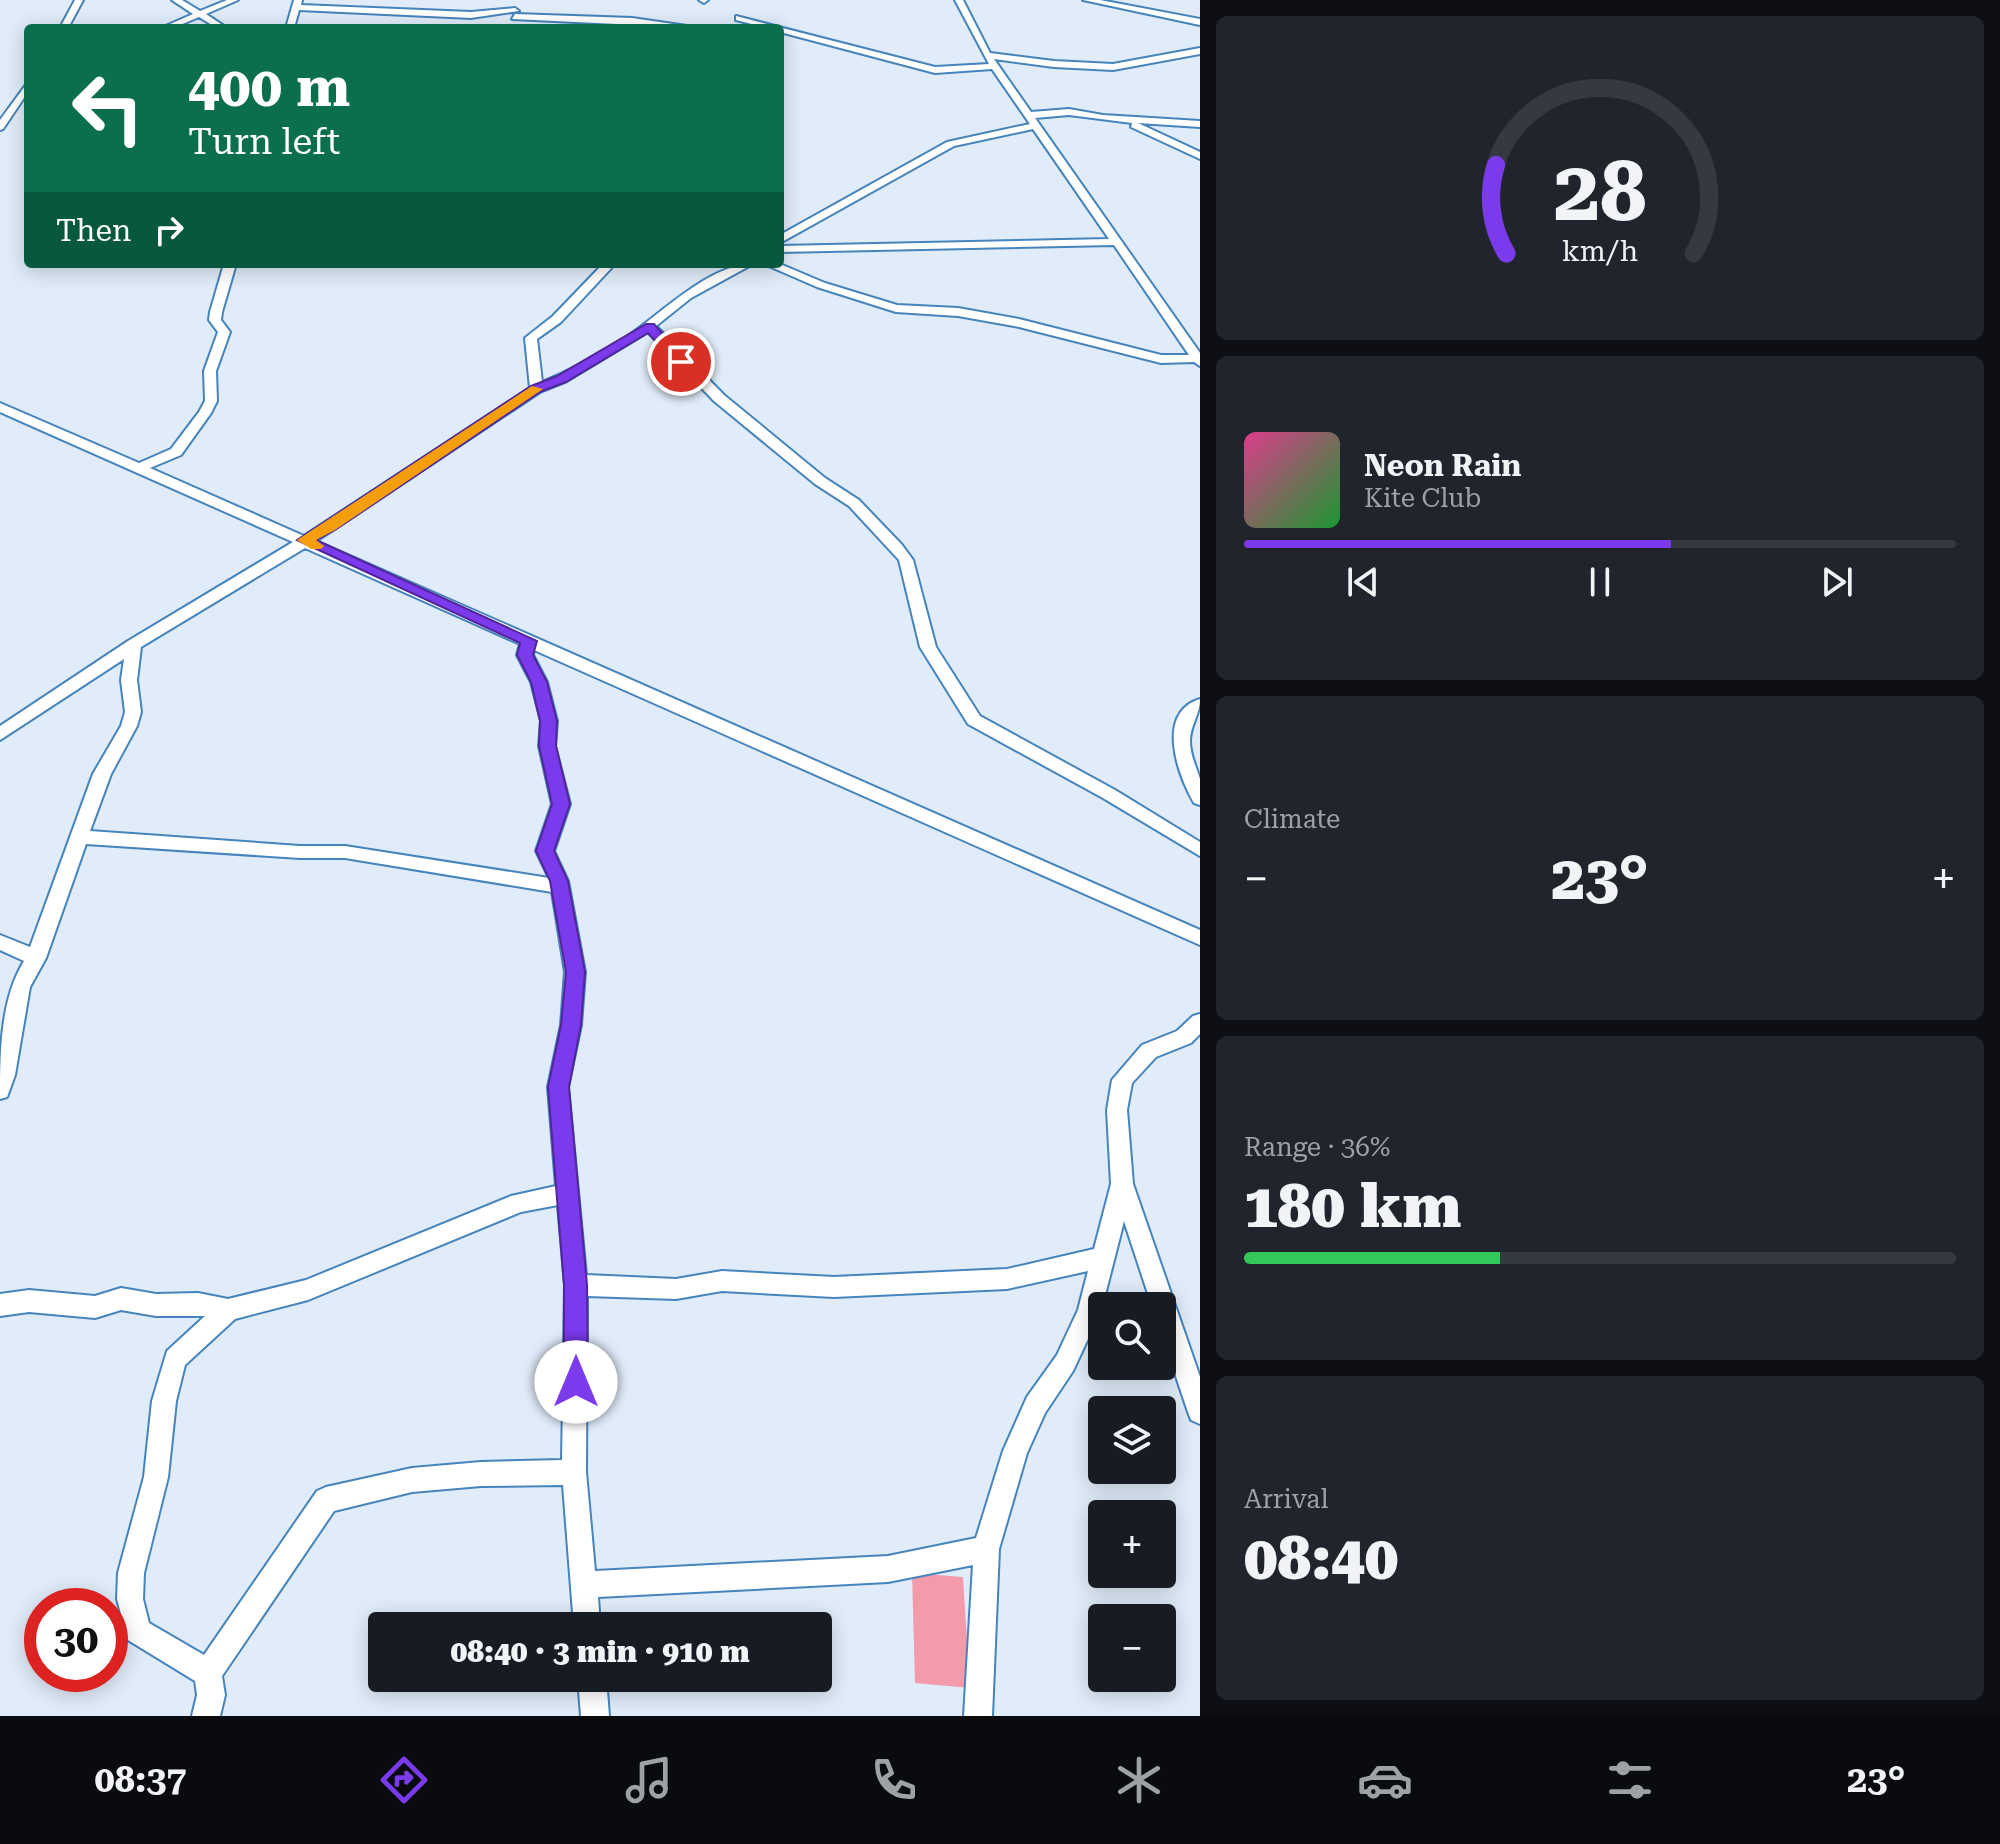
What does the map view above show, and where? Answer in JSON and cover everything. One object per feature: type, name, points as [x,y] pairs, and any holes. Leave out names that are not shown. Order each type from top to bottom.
[{"type":"street","points":[[66,24],[79,0]]},
{"type":"street","points":[[175,0],[217,24]]},
{"type":"street","points":[[174,24],[234,0]]},
{"type":"street","points":[[516,0],[517,24]]},
{"type":"street","points":[[959,0],[987,55],[1038,125],[1114,242],[1199,360]]},
{"type":"street","points":[[1087,0],[1200,22]]},
{"type":"street","points":[[291,24],[297,4],[660,24]]},
{"type":"street","points":[[742,24],[738,14],[773,24]]},
{"type":"street","points":[[784,27],[935,70],[995,66]]},
{"type":"street","points":[[987,55],[1054,64],[1113,67],[1200,51]]},
{"type":"street","points":[[0,127],[24,91]]},
{"type":"street","points":[[1031,115],[1069,112],[1116,119],[1200,124]]},
{"type":"street","points":[[1116,119],[1159,135],[1200,156]]},
{"type":"street","points":[[784,238],[951,144],[1038,125]]},
{"type":"street","points":[[784,249],[1114,242]]},
{"type":"street","points":[[142,467],[176,452],[211,401],[210,371],[224,332],[215,320],[216,312],[229,268]]},
{"type":"street","points":[[536,389],[531,338],[557,319],[605,268]]},
{"type":"street","points":[[0,734],[134,644],[329,527],[536,389],[561,379],[650,327],[687,296],[740,268]]},
{"type":"street","points":[[780,268],[821,285],[896,308],[958,312],[1019,323],[1161,359],[1199,360]]},
{"type":"street","points":[[650,327],[719,398],[820,481],[854,503],[897,548],[906,560],[928,647],[974,720],[1122,801],[1200,850]]},
{"type":"street","points":[[0,407],[142,467],[1200,938]]},
{"type":"street","points":[[529,641],[525,655],[539,682],[549,721],[547,746],[561,804],[545,851],[560,887],[575,972],[571,1025],[558,1087],[576,1285],[574,1472],[586,1612]]},
{"type":"street","points":[[1,1087],[13,1022],[29,967],[36,958],[102,774],[129,726],[133,712],[129,680],[134,644]]},
{"type":"street","points":[[1200,704],[1185,719],[1180,744],[1185,766],[1200,799]]},
{"type":"street","points":[[81,837],[300,852],[345,852],[560,887]]},
{"type":"street","points":[[0,942],[36,958]]},
{"type":"street","points":[[1200,1022],[1184,1037],[1149,1051],[1122,1080],[1117,1110],[1122,1184],[1200,1412]]},
{"type":"street","points":[[978,1716],[986,1549],[1015,1451],[1036,1405],[1071,1350],[1089,1311],[1122,1184]]},
{"type":"street","points":[[0,1305],[29,1301],[95,1307],[121,1299],[156,1305],[198,1304],[228,1310],[308,1290],[519,1203],[568,1193]]},
{"type":"street","points":[[576,1285],[676,1289],[722,1281],[834,1287],[1007,1279],[1104,1257]]},
{"type":"street","points":[[208,1673],[137,1631],[130,1599],[131,1573],[156,1477],[164,1401],[175,1359],[228,1310]]},
{"type":"street","points":[[206,1716],[211,1695],[208,1673],[326,1500],[412,1480],[481,1474],[574,1472]]},
{"type":"street","points":[[584,1585],[888,1569],[986,1549]]},
{"type":"street","points":[[593,1692],[595,1716]]},
{"type":"shaded area","points":[[912,1573],[963,1577],[970,1688],[915,1683]]},
{"type":"slow traffic","points":[[316,546],[304,540],[329,527],[537,389]]},
{"type":"route","points":[[576,1382],[576,1285],[558,1087],[571,1025],[575,972],[559,881],[545,851],[561,804],[547,746],[549,721],[539,682],[525,655],[529,641],[304,540],[329,527],[536,389],[561,379],[650,327],[681,362]]}]
